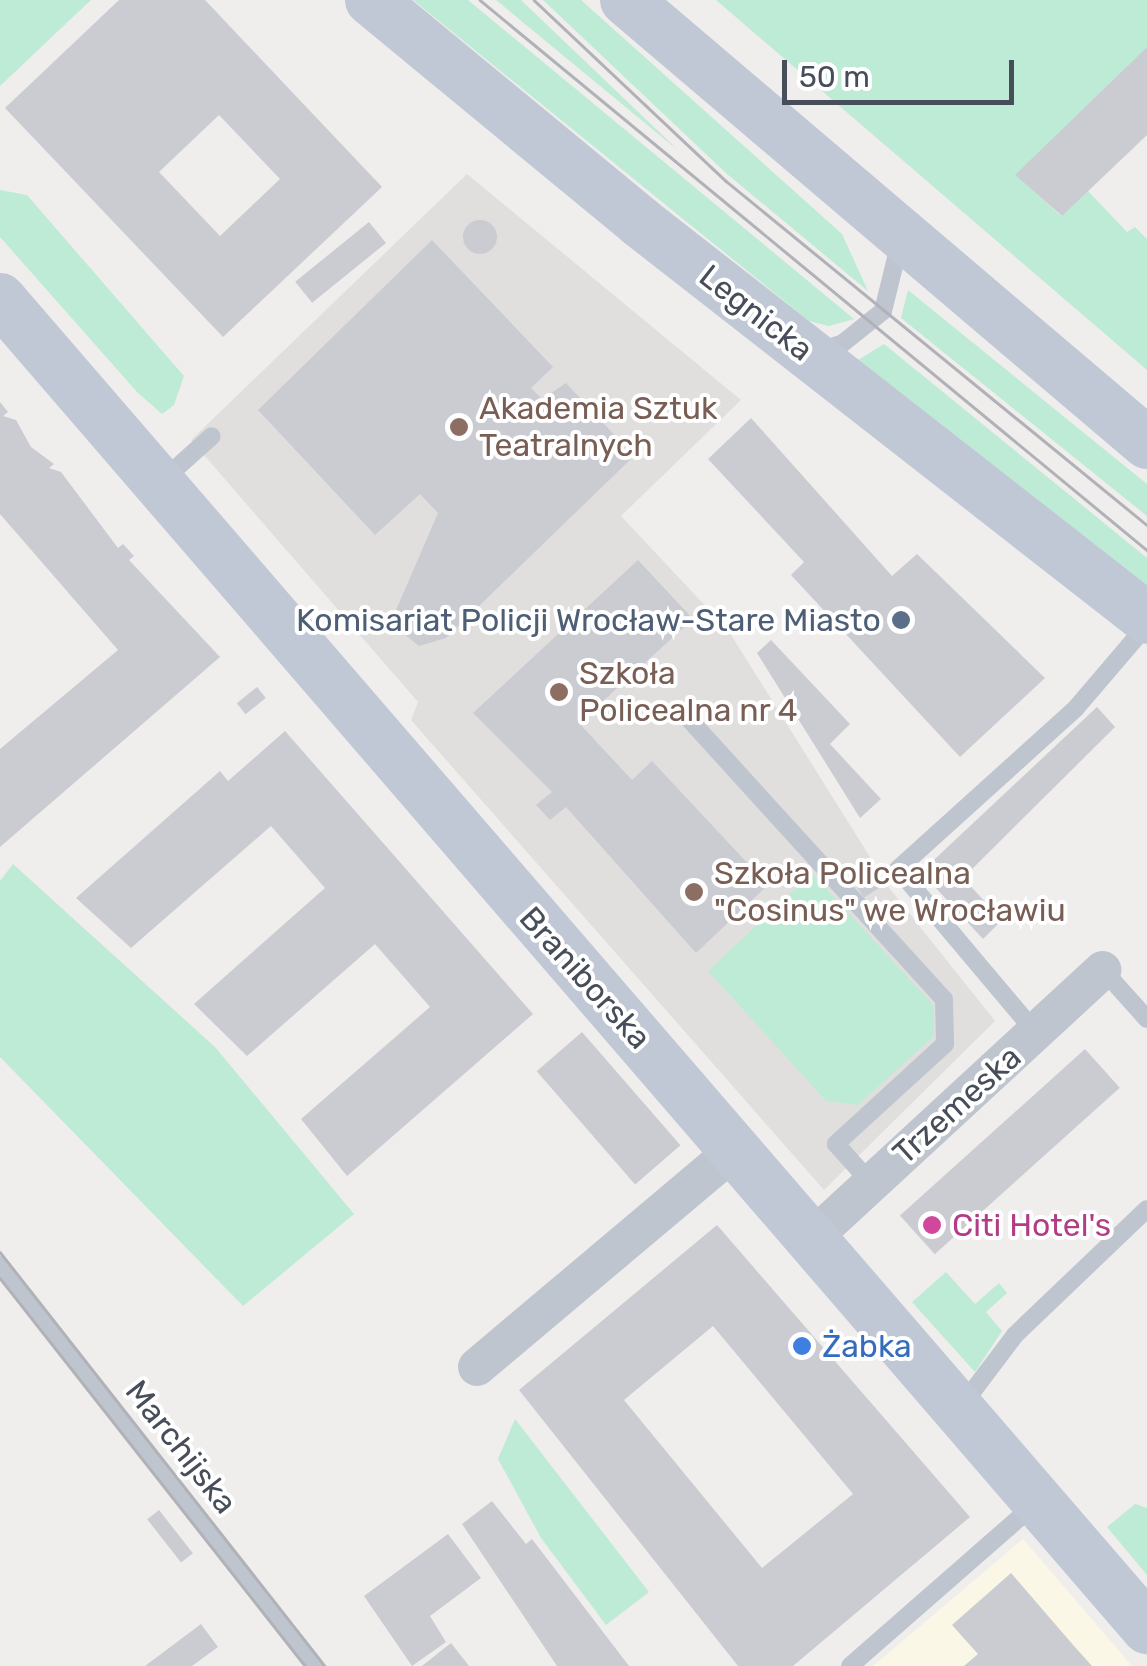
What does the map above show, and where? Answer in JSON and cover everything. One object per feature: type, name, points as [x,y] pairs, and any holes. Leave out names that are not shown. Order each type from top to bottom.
[{"type":"street","name":"Legnicka","points":[[372,0],[808,354],[1147,621]]},
{"type":"street","points":[[626,0],[900,238],[1147,443]]},
{"type":"street","name":"Braniborska","points":[[7,312],[596,1004],[738,1147],[810,1240],[1147,1628]]},
{"type":"street","name":"Trzemeska","points":[[810,1240],[1103,970]]},
{"type":"street","points":[[476,1367],[738,1147]]},
{"type":"lane","points":[[808,354],[843,344],[883,311],[900,238]]},
{"type":"lane","points":[[156,486],[212,436]]},
{"type":"lane","points":[[1036,1033],[898,869],[1076,708],[1147,621]]},
{"type":"lane","points":[[688,718],[944,999],[945,1044],[836,1144],[871,1183]]},
{"type":"lane","points":[[1103,970],[1147,1018]]},
{"type":"lane","points":[[958,1409],[1016,1336],[1147,1209]]},
{"type":"lane","name":"Marchijska","points":[[0,1265],[315,1666]]},
{"type":"lane","points":[[850,1666],[1038,1502]]},
{"type":"shaded area","points":[[467,174],[741,400],[621,516],[728,630],[890,889],[995,1021],[824,1190],[411,720],[418,702],[191,440]]},
{"type":"shaded area","points":[[1023,1539],[1132,1666],[873,1666]]},
{"type":"green space","points":[[0,0],[91,0],[0,86]]},
{"type":"green space","points":[[413,0],[468,0],[854,319],[829,326],[809,321]]},
{"type":"green space","points":[[496,0],[521,0],[679,151],[634,114]]},
{"type":"green space","points":[[543,0],[581,0],[842,234],[868,291],[727,174]]},
{"type":"green space","points":[[716,0],[1147,0],[1147,47],[1016,175],[1061,216],[1088,191],[1127,232],[1135,227],[1147,239],[1147,370]]},
{"type":"green space","points":[[0,190],[27,195],[184,376],[174,405],[162,414],[137,392],[0,237]]},
{"type":"green space","points":[[908,290],[1147,484],[1147,516],[901,318]]},
{"type":"green space","points":[[884,344],[1147,558],[1147,585],[858,360]]},
{"type":"green space","points":[[13,864],[215,1047],[354,1214],[243,1306],[0,1057],[0,881]]},
{"type":"green space","points":[[812,873],[934,1006],[934,1036],[858,1105],[826,1101],[708,971]]},
{"type":"green space","points":[[946,1272],[975,1304],[999,1283],[1007,1293],[986,1312],[1002,1331],[975,1372],[912,1302]]},
{"type":"green space","points":[[515,1419],[649,1592],[606,1625],[541,1538],[498,1459]]},
{"type":"green space","points":[[1135,1504],[1147,1508],[1147,1575],[1107,1527]]},
{"type":"building","points":[[119,0],[205,0],[382,187],[223,337],[5,108]],"holes":[[[219,115],[280,179],[220,236],[159,172]]]},
{"type":"building","points":[[1147,47],[1147,135],[1062,216],[1015,175]]},
{"type":"building","points":[[480,220],[492,225],[497,237],[492,249],[480,254],[468,249],[463,237],[468,225]]},
{"type":"building","points":[[369,222],[386,243],[312,303],[295,282]]},
{"type":"building","points":[[432,240],[553,367],[531,388],[542,399],[566,383],[634,456],[446,638],[419,646],[399,630],[396,610],[438,513],[420,494],[375,535],[258,410]]},
{"type":"building","points":[[0,402],[8,412],[3,416],[16,420],[31,447],[54,464],[49,468],[61,472],[118,548],[123,544],[134,556],[129,560],[220,657],[0,847],[0,749],[118,650],[0,514]]},
{"type":"building","points":[[751,418],[892,576],[917,554],[1045,678],[960,757],[791,575],[804,562],[708,459]]},
{"type":"building","points":[[638,560],[693,619],[579,723],[632,780],[652,761],[768,885],[696,953],[566,807],[550,820],[536,805],[552,792],[473,713]]},
{"type":"building","points":[[771,640],[850,724],[830,744],[881,799],[860,818],[757,653]]},
{"type":"building","points":[[257,687],[266,698],[246,714],[237,703]]},
{"type":"building","points":[[1097,707],[1115,727],[963,878],[1002,920],[983,939],[921,872]]},
{"type":"building","points":[[285,731],[533,1014],[347,1176],[301,1119],[430,1007],[375,944],[247,1056],[194,1004],[325,888],[271,826],[131,948],[76,898],[220,771],[228,781]]},
{"type":"building","points":[[874,869],[884,885],[864,898],[854,882]]},
{"type":"building","points":[[582,1032],[680,1145],[635,1185],[537,1071]]},
{"type":"building","points":[[1085,1049],[1120,1088],[935,1254],[900,1216]]},
{"type":"building","points":[[717,1225],[970,1517],[793,1666],[738,1666],[519,1390]],"holes":[[[713,1326],[853,1494],[762,1568],[624,1400]]]},
{"type":"building","points":[[492,1501],[526,1544],[532,1539],[629,1666],[557,1666],[462,1524]]},
{"type":"building","points":[[159,1510],[193,1553],[181,1563],[147,1519]]},
{"type":"building","points":[[448,1534],[481,1578],[430,1616],[446,1642],[412,1666],[364,1596]]},
{"type":"building","points":[[1011,1573],[1092,1666],[964,1666],[978,1654],[952,1625]]},
{"type":"building","points":[[201,1624],[218,1647],[192,1666],[145,1666]]},
{"type":"building","points":[[451,1643],[469,1666],[422,1666]]},
{"type":"tram line","points":[[480,0],[1147,550]]},
{"type":"tram line","points":[[534,0],[726,181],[1147,525]]},
{"type":"tram line","points":[[0,1252],[325,1666]]},
{"type":"tram line","points":[[0,1278],[305,1666]]},
{"type":"place","name":"Akademia Sztuk Teatralnych","points":[[459,427]]},
{"type":"place","name":"Komisariat Policji Wrocław-Stare Miasto","points":[[901,620]]},
{"type":"place","name":"Szkoła Policealna nr 4","points":[[559,692]]},
{"type":"place","name":"Szkoła Policealna \"Cosinus\" we Wrocławiu","points":[[694,892]]},
{"type":"place","name":"Citi Hotel's","points":[[932,1225]]},
{"type":"place","name":"Żabka","points":[[802,1346]]}]
